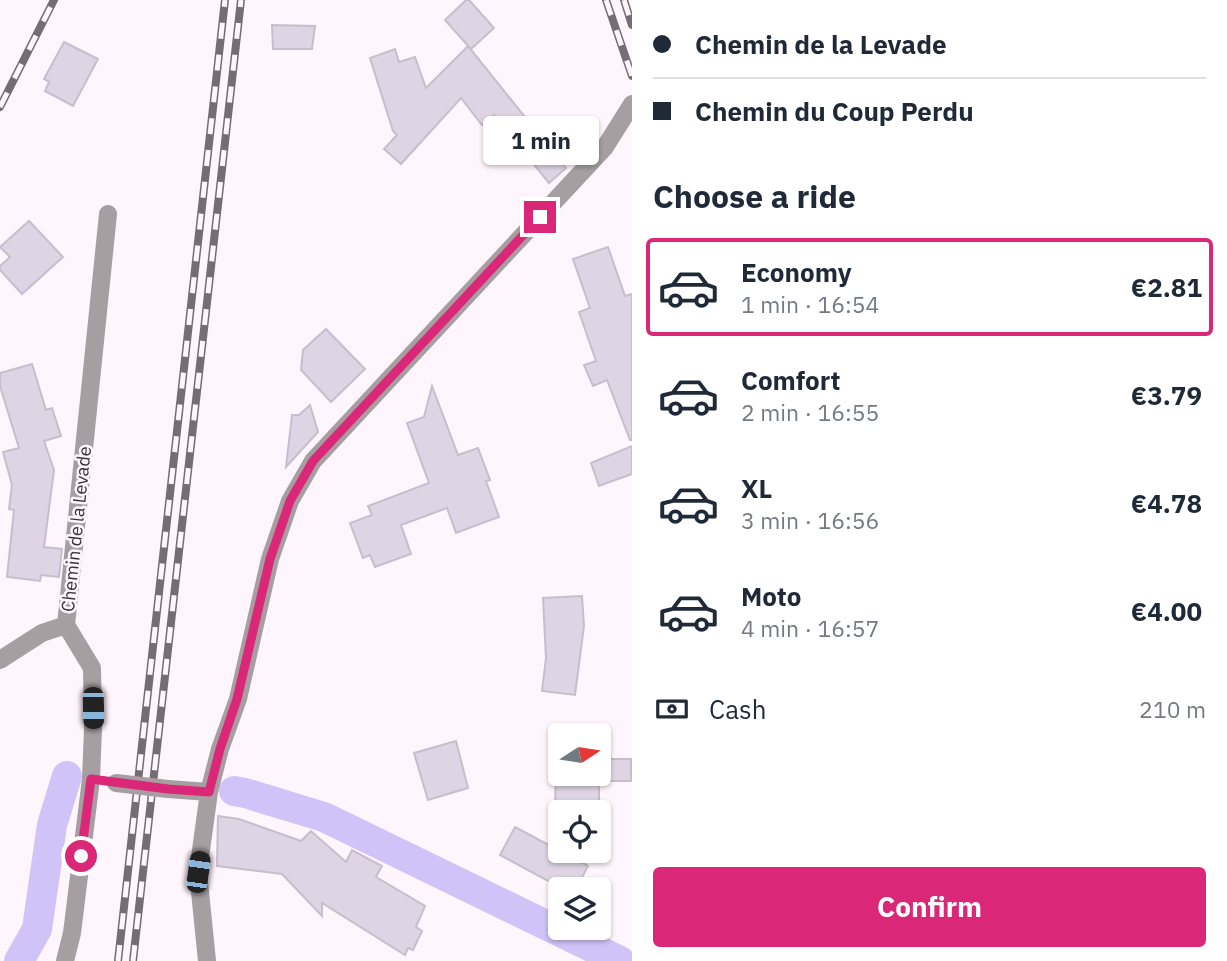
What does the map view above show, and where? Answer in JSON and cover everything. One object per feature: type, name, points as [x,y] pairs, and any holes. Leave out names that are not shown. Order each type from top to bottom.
[{"type":"street","points":[[207,961],[198,872],[209,792],[237,699],[270,559],[290,501],[313,461],[605,147],[632,104]]},
{"type":"street","name":"Chemin de la Levade","points":[[65,961],[72,933],[91,779],[93,729],[92,668],[66,625],[107,214]]},
{"type":"street","points":[[0,660],[42,633],[66,625]]},
{"type":"street","points":[[91,779],[209,792]]},
{"type":"building","points":[[469,0],[494,28],[471,49],[445,20]]},
{"type":"building","points":[[272,25],[315,26],[312,49],[273,49]]},
{"type":"building","points":[[64,42],[98,59],[73,106],[45,91],[49,82],[44,79]]},
{"type":"building","points":[[468,46],[566,168],[549,183],[494,115],[482,125],[461,98],[401,164],[384,149],[397,135],[393,131],[370,58],[395,49],[399,62],[415,57],[426,88]]},
{"type":"building","points":[[29,221],[63,257],[22,294],[0,270],[0,266],[10,257],[0,247]]},
{"type":"building","points":[[608,247],[625,296],[632,294],[632,440],[607,380],[593,386],[584,365],[596,361],[579,312],[590,308],[573,259]]},
{"type":"building","points":[[326,329],[365,369],[331,402],[301,370],[303,350]]},
{"type":"building","points":[[32,364],[46,410],[52,408],[61,436],[44,441],[54,470],[44,547],[62,549],[59,577],[41,575],[40,581],[7,577],[14,510],[9,509],[12,485],[3,452],[19,448],[0,386],[0,373]]},
{"type":"building","points":[[432,386],[458,455],[478,448],[490,480],[486,481],[499,517],[456,533],[447,508],[401,525],[411,554],[375,567],[370,555],[363,558],[350,523],[372,515],[368,506],[429,483],[407,423],[424,417]]},
{"type":"building","points":[[310,405],[318,432],[286,467],[292,415],[299,415]]},
{"type":"building","points":[[632,446],[632,474],[599,486],[591,463]]},
{"type":"building","points":[[582,596],[584,626],[575,695],[542,691],[546,658],[543,598]]},
{"type":"building","points":[[456,741],[468,788],[428,800],[414,753]]},
{"type":"building","points":[[611,759],[631,759],[631,781],[611,781]]},
{"type":"building","points":[[556,786],[599,786],[599,800],[555,800]]},
{"type":"building","points":[[218,816],[239,819],[301,841],[311,831],[346,862],[352,850],[382,866],[376,877],[425,906],[416,927],[422,931],[413,950],[408,948],[405,955],[322,903],[322,916],[282,874],[217,866]]},
{"type":"building","points":[[515,827],[548,845],[548,863],[582,863],[588,866],[582,877],[548,877],[548,881],[500,855]]},
{"type":"waterway","points":[[19,961],[37,929],[52,825],[67,776]]},
{"type":"waterway","points":[[234,791],[324,817],[620,961]]},
{"type":"railway","points":[[0,107],[54,0]]},
{"type":"railway","points":[[118,961],[225,0]]},
{"type":"railway","points":[[133,961],[241,0]]},
{"type":"railway","points":[[606,0],[632,76]]},
{"type":"railway","points":[[624,0],[632,25]]},
{"type":"route","points":[[81,856],[91,779],[209,792],[237,699],[270,559],[290,501],[301,481],[313,461],[540,217]]}]
